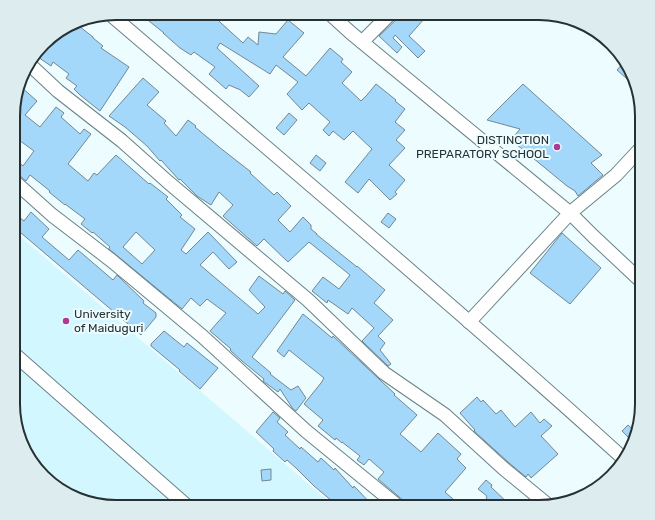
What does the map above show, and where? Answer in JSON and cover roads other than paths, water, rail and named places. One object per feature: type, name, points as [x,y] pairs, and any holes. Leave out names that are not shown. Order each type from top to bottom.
[{"type":"street","points":[[117,20],[333,204],[550,392],[620,455]]},
{"type":"street","points":[[337,20],[570,214],[635,275]]},
{"type":"street","points":[[362,42],[384,20]]},
{"type":"street","points":[[33,68],[58,91],[122,141],[168,182],[308,300],[384,373],[445,415],[503,468],[542,500]]},
{"type":"street","points":[[469,322],[570,214],[616,175],[635,154]]},
{"type":"street","points":[[20,186],[52,215],[202,336],[306,431],[390,500]]},
{"type":"street","points":[[20,359],[180,500]]},
{"type":"place","name":"DISTINCTION PREPARATORY SCHOOL","points":[[557,147]]},
{"type":"place","name":"University of Maiduguri","points":[[66,321]]}]
